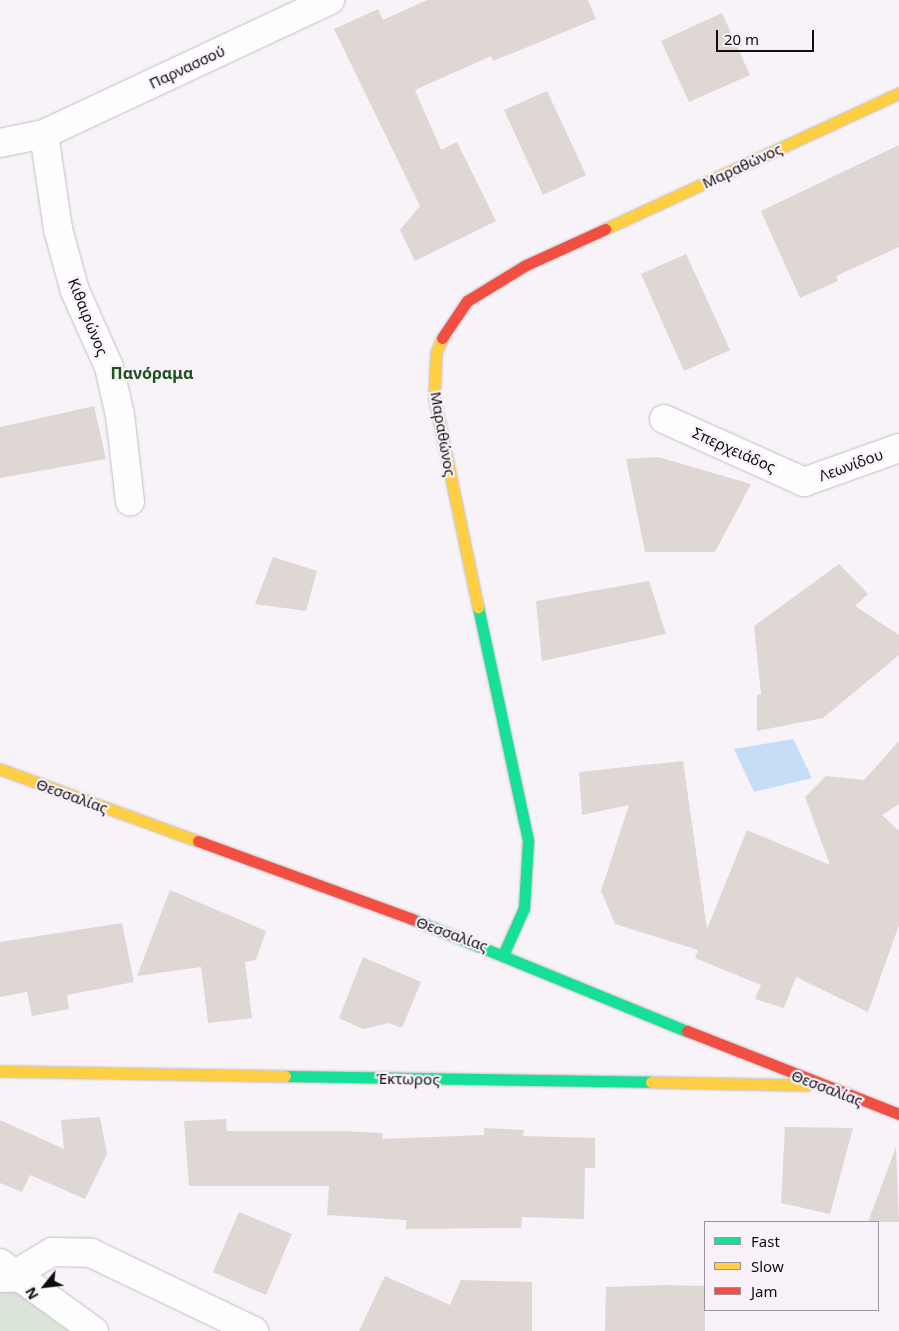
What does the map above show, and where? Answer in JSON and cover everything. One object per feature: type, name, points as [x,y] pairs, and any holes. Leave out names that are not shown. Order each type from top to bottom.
[{"type":"street","name":"Παρνασσού","points":[[0,143],[44,134],[330,0]]},
{"type":"street","name":"Μαραθώνος","points":[[504,953],[524,908],[528,841],[434,397],[436,353],[449,322],[467,301],[526,265],[899,94]]},
{"type":"street","name":"Κιθαιρώνος","points":[[44,134],[68,264],[109,367],[120,415],[130,501]]},
{"type":"street","name":"Σπερχειάδος","points":[[664,419],[804,482]]},
{"type":"street","name":"Λεωνίδου","points":[[804,482],[899,448]]},
{"type":"street","name":"Θεσσαλίας","points":[[0,770],[504,953],[816,1084],[899,1114]]},
{"type":"street","name":"Έκτωρος","points":[[0,1071],[816,1084]]},
{"type":"street","points":[[94,1331],[12,1276],[52,1252],[91,1253],[254,1331]]},
{"type":"shaded area","points":[[15,1291],[68,1331],[0,1331],[0,1292]]},
{"type":"water","points":[[793,739],[812,778],[754,792],[734,749]]},
{"type":"building","points":[[427,0],[588,0],[596,19],[493,61],[491,56],[415,90],[441,150],[457,142],[496,221],[415,261],[400,230],[420,206],[334,29],[378,9],[383,20]]},
{"type":"building","points":[[722,13],[750,75],[689,102],[661,41]]},
{"type":"building","points":[[547,91],[586,175],[543,195],[504,110]]},
{"type":"building","points":[[899,145],[899,247],[836,276],[838,281],[800,298],[761,211]]},
{"type":"building","points":[[686,254],[730,350],[684,371],[641,274]]},
{"type":"building","points":[[94,406],[106,459],[0,478],[0,427]]},
{"type":"building","points":[[658,457],[751,484],[715,552],[645,552],[626,459]]},
{"type":"building","points":[[273,557],[317,571],[306,611],[255,604]]},
{"type":"building","points":[[839,564],[868,594],[855,606],[899,635],[899,655],[823,718],[757,731],[757,695],[761,694],[754,626]]},
{"type":"building","points":[[649,581],[666,634],[542,661],[536,601]]},
{"type":"building","points":[[899,741],[899,804],[882,815],[899,831],[899,925],[868,1012],[796,977],[784,1008],[755,999],[761,985],[695,958],[698,950],[615,924],[601,891],[629,805],[582,815],[579,772],[683,761],[707,929],[747,830],[830,865],[805,797],[826,776],[864,780]]},
{"type":"building","points":[[170,890],[266,931],[256,960],[245,962],[252,1018],[208,1023],[201,967],[137,976]]},
{"type":"building","points":[[122,923],[134,982],[67,995],[69,1009],[32,1016],[27,992],[0,997],[0,942]]},
{"type":"building","points":[[363,957],[421,982],[402,1028],[389,1023],[363,1029],[339,1018]]},
{"type":"building","points":[[100,1117],[107,1154],[85,1199],[30,1175],[22,1192],[0,1183],[0,1120],[64,1149],[61,1120]]},
{"type":"building","points":[[226,1119],[227,1131],[383,1133],[382,1139],[484,1135],[484,1128],[524,1130],[523,1136],[595,1138],[595,1168],[585,1168],[584,1219],[522,1217],[521,1228],[406,1229],[406,1220],[327,1215],[329,1186],[189,1186],[184,1121]]},
{"type":"building","points":[[785,1127],[853,1128],[830,1214],[781,1203]]},
{"type":"building","points":[[896,1147],[899,1222],[868,1221]]},
{"type":"building","points":[[239,1212],[292,1234],[266,1295],[213,1272]]},
{"type":"building","points":[[385,1276],[450,1305],[461,1280],[532,1282],[532,1331],[359,1331]]},
{"type":"building","points":[[704,1286],[705,1331],[605,1331],[606,1287]]},
{"type":"traffic: fast","points":[[478,607],[528,841],[524,908],[504,953]]},
{"type":"traffic: fast","points":[[412,919],[687,1031]]},
{"type":"traffic: fast","points":[[285,1076],[651,1082]]},
{"type":"traffic: slow","points":[[605,229],[899,93]]},
{"type":"traffic: slow","points":[[442,338],[436,353],[434,397],[478,607]]},
{"type":"traffic: slow","points":[[0,769],[198,841]]},
{"type":"traffic: slow","points":[[0,1071],[285,1076]]},
{"type":"traffic: slow","points":[[651,1082],[807,1085]]},
{"type":"traffic: jam","points":[[442,338],[467,301],[526,265],[605,229]]},
{"type":"traffic: jam","points":[[198,841],[412,919]]},
{"type":"traffic: jam","points":[[687,1031],[899,1114]]},
{"type":"district","name":"Πανόραμα","points":[[152,373]]}]
